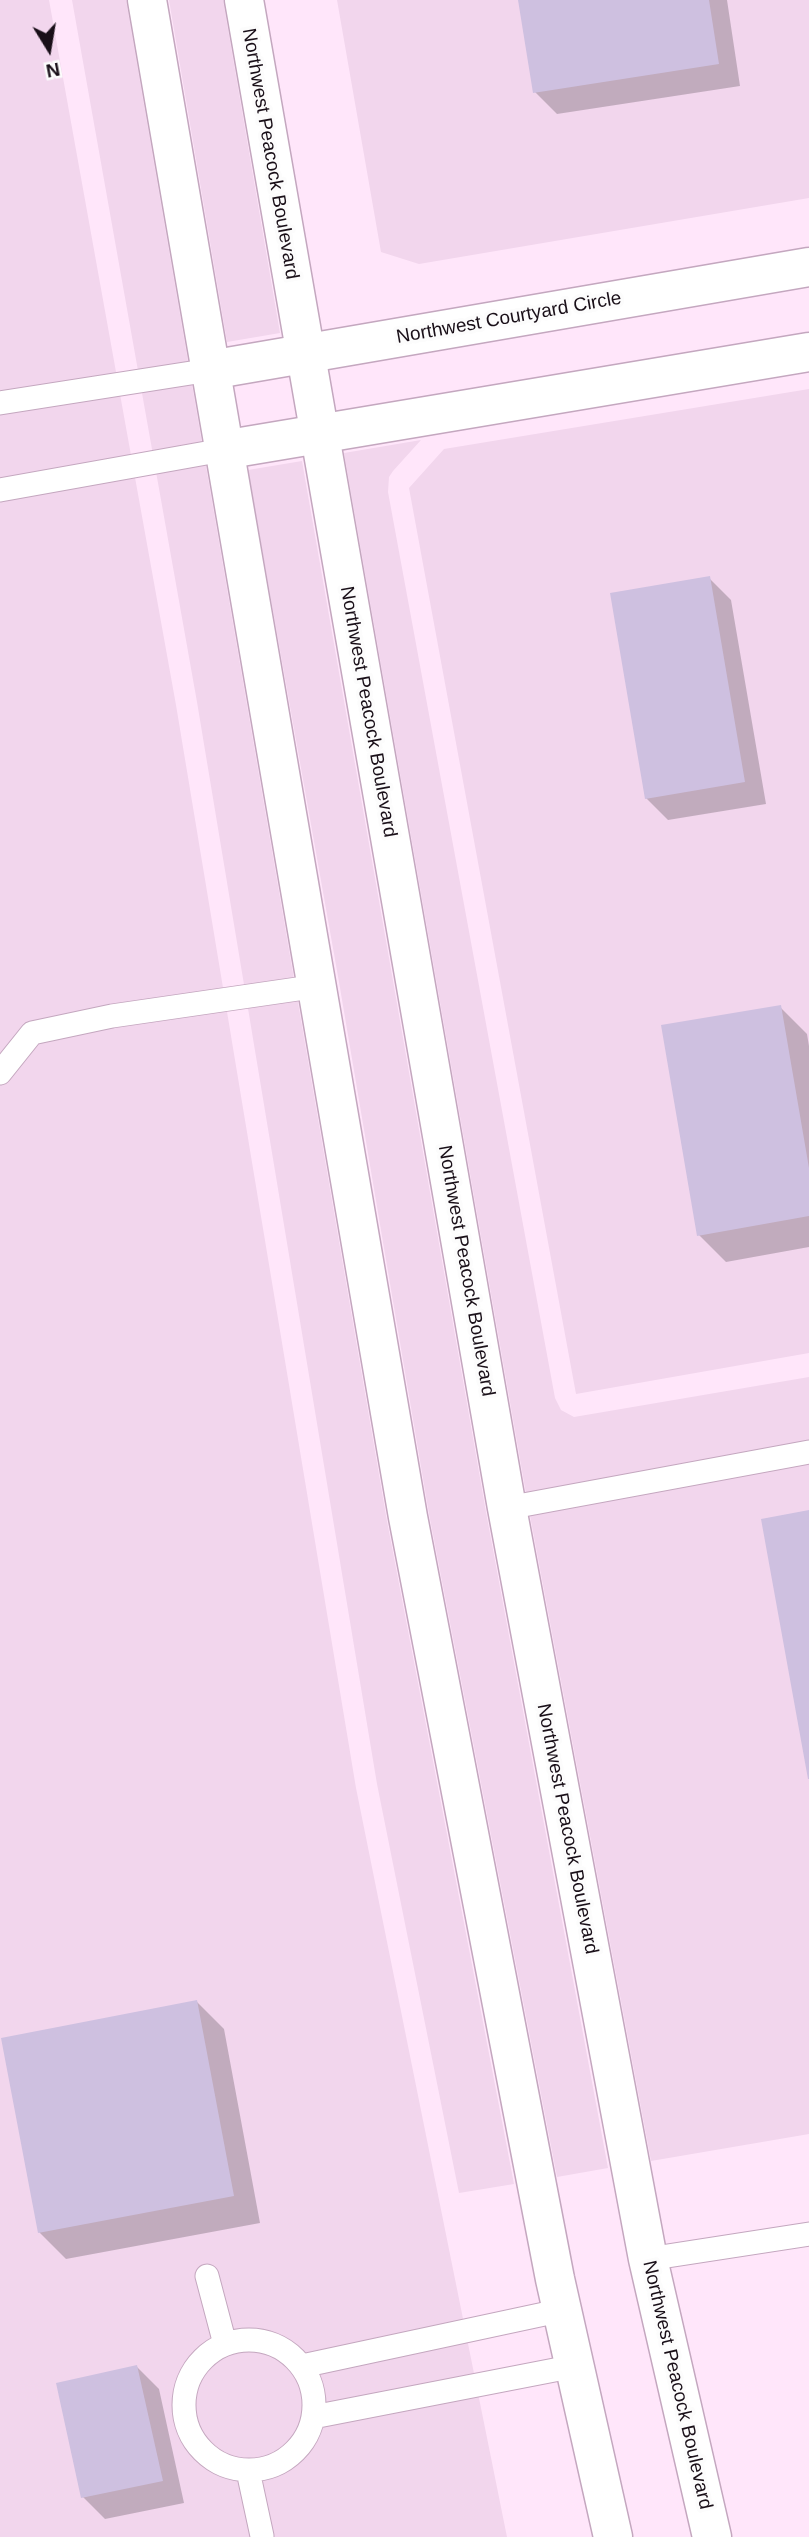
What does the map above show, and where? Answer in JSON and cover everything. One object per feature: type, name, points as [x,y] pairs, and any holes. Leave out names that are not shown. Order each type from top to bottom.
[{"type":"street","points":[[147,0],[408,1517],[514,2071],[613,2537]]},
{"type":"street","name":"Northwest Peacock Boulevard","points":[[244,0],[507,1508],[648,2259],[712,2537]]},
{"type":"street","name":"Northwest Courtyard Circle","points":[[210,370],[809,267]]},
{"type":"street","points":[[223,450],[809,352]]},
{"type":"lane","points":[[0,403],[210,370]]},
{"type":"lane","points":[[0,490],[223,450]]},
{"type":"lane","points":[[0,1073],[32,1033],[112,1016],[318,986]]},
{"type":"lane","points":[[507,1508],[809,1452]]},
{"type":"lane","points":[[648,2259],[809,2234]]},
{"type":"lane","points":[[207,2276],[225,2344]]},
{"type":"lane","points":[[302,2366],[563,2310]]},
{"type":"lane","points":[[246,2339],[267,2342],[287,2351],[302,2366],[311,2382],[315,2399],[313,2417],[306,2438],[291,2456],[271,2467],[248,2471],[226,2467],[206,2456],[192,2438],[184,2417],[183,2395],[191,2373],[205,2356],[225,2344],[246,2339]]},
{"type":"lane","points":[[313,2417],[575,2366]]},
{"type":"lane","points":[[248,2471],[262,2536]]},
{"type":"shaded area","points":[[0,0],[49,0],[176,705],[356,1788],[507,2537],[0,2537]]},
{"type":"shaded area","points":[[72,0],[126,0],[387,1521],[514,2184],[459,2193],[377,1784],[197,702]]},
{"type":"shaded area","points":[[169,0],[223,0],[280,333],[227,342]]},
{"type":"shaded area","points":[[337,0],[809,0],[809,198],[419,264],[381,252]]},
{"type":"shaded area","points":[[809,389],[809,1353],[576,1394],[409,488],[444,449]]},
{"type":"shaded area","points":[[421,440],[389,477],[388,492],[555,1398],[561,1410],[574,1417],[809,1377],[809,2134],[651,2161],[528,1505],[344,453]]},
{"type":"shaded area","points":[[302,461],[486,1512],[608,2168],[557,2177],[429,1514],[339,982],[248,470]]},
{"type":"building","points":[[518,0],[709,0],[719,64],[533,93]]},
{"type":"building","points":[[710,576],[745,782],[645,799],[610,593]]},
{"type":"building","points":[[781,1005],[809,1168],[809,1216],[697,1236],[661,1025]]},
{"type":"building","points":[[809,1510],[809,1779],[808,1779],[761,1519]]},
{"type":"building","points":[[197,2000],[234,2196],[38,2233],[1,2038]]},
{"type":"building","points":[[137,2365],[163,2481],[81,2498],[56,2383]]}]
